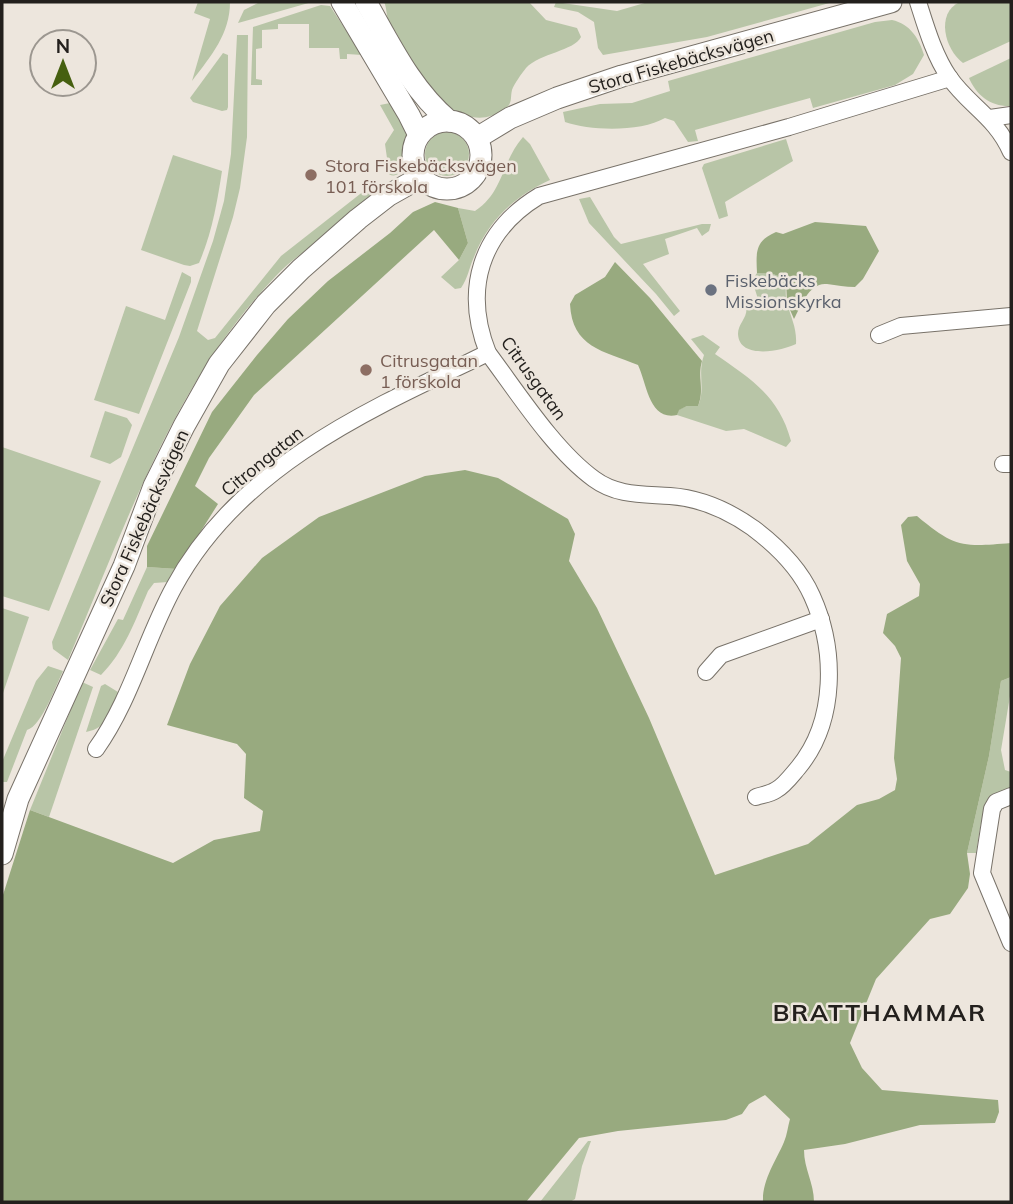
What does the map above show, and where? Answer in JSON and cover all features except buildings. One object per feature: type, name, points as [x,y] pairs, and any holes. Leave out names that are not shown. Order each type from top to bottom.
[{"type":"street","points":[[342,2],[419,135]]},
{"type":"street","points":[[366,2],[412,80],[433,108],[449,121]]},
{"type":"street","name":"Stora Fiskebäcksvägen","points":[[477,138],[510,118],[581,90],[891,2]]},
{"type":"street","points":[[918,2],[935,51],[950,78],[990,118],[1011,152]]},
{"type":"street","name":"Citrusgatan","points":[[756,797],[776,790],[806,758],[827,700],[830,673],[827,642],[811,594],[783,554],[736,516],[693,499],[627,494],[608,488],[579,467],[488,353],[482,338],[477,306],[480,265],[509,217],[539,196],[789,127],[950,78]]},
{"type":"street","points":[[990,118],[1011,115]]},
{"type":"street","points":[[449,121],[465,125],[477,138],[481,150],[480,162],[467,183],[443,189],[431,185],[421,177],[413,161],[419,135],[435,122],[449,121]]},
{"type":"street","name":"Stora Fiskebäcksvägen","points":[[2,854],[18,799],[124,566],[154,486],[219,364],[266,304],[301,269],[358,219],[390,195],[421,177]]},
{"type":"street","points":[[879,335],[901,326],[1011,316]]},
{"type":"street","name":"Citrongatan","points":[[96,750],[114,725],[174,587],[187,565],[239,501],[327,434],[372,408],[488,353]]},
{"type":"street","points":[[706,672],[721,655],[821,619]]},
{"type":"street","points":[[1011,796],[996,802],[992,809],[982,873],[1011,943]]},
{"type":"green space","points":[[198,2],[230,2],[223,34],[192,81],[210,19],[194,13]]},
{"type":"green space","points":[[260,2],[312,2],[238,23],[244,10]]},
{"type":"green space","points":[[384,2],[529,2],[546,20],[577,28],[581,37],[571,46],[526,68],[513,88],[508,107],[488,117],[471,117],[454,110],[426,84],[390,24]]},
{"type":"green space","points":[[556,2],[617,11],[648,2],[833,2],[707,37],[603,55],[598,48],[594,22],[578,12],[554,7]]},
{"type":"green space","points":[[960,2],[1011,2],[1011,41],[963,63],[951,50],[945,32],[947,14]]},
{"type":"green space","points":[[321,5],[330,6],[362,55],[347,54],[347,59],[340,59],[339,48],[309,48],[309,24],[278,24],[278,29],[262,30],[262,48],[256,49],[256,79],[262,80],[262,85],[251,85],[253,27]]},
{"type":"green space","points":[[892,20],[913,33],[924,55],[913,74],[895,85],[813,108],[810,98],[695,130],[698,141],[688,142],[674,121],[665,118],[643,126],[616,129],[565,122],[563,112],[600,104],[632,103],[670,91],[668,81],[875,22]]},
{"type":"green space","points":[[237,35],[248,35],[247,137],[233,217],[197,331],[208,340],[215,338],[281,256],[369,187],[377,192],[345,222],[282,270],[239,318],[208,363],[155,458],[68,660],[53,649],[52,642],[179,337],[213,241],[224,201],[231,154]]},
{"type":"green space","points":[[223,53],[228,55],[228,107],[222,111],[193,102],[190,98]]},
{"type":"green space","points":[[1011,58],[1011,106],[997,105],[981,95],[969,78]]},
{"type":"green space","points":[[396,103],[407,129],[411,148],[406,166],[394,175],[385,171],[385,144],[394,130],[380,105]]},
{"type":"green space","points":[[447,132],[463,138],[469,154],[463,170],[447,176],[431,170],[425,154],[431,138]]},
{"type":"green space","points":[[523,137],[530,144],[550,180],[514,202],[495,221],[480,244],[461,288],[455,289],[441,277],[459,260],[468,243],[458,208],[475,211],[492,195],[510,156]]},
{"type":"green space","points":[[786,139],[793,161],[725,202],[728,216],[719,219],[702,168],[704,164]]},
{"type":"green space","points":[[173,155],[222,171],[207,240],[199,263],[190,266],[141,250]]},
{"type":"green space","points":[[590,197],[621,244],[711,224],[709,231],[702,236],[697,228],[665,239],[669,254],[643,264],[680,311],[674,316],[589,223],[579,199]]},
{"type":"green space","points":[[435,202],[458,208],[468,243],[459,260],[434,230],[254,395],[209,458],[195,486],[218,504],[177,569],[147,567],[147,546],[212,412],[288,319],[328,281],[413,212]]},
{"type":"green space","points":[[815,222],[866,226],[879,251],[863,279],[855,287],[821,284],[815,287],[806,296],[794,319],[787,303],[786,279],[773,274],[757,273],[758,248],[769,235],[776,232],[783,234]]},
{"type":"green space","points":[[615,262],[650,298],[702,361],[698,406],[687,406],[679,410],[677,415],[660,412],[650,399],[638,365],[602,351],[583,339],[577,330],[570,304],[575,295],[605,277]]},
{"type":"green space","points":[[182,272],[191,277],[191,282],[139,414],[94,400],[126,306],[165,320]]},
{"type":"green space","points":[[757,273],[773,274],[786,279],[786,300],[795,328],[796,344],[762,351],[746,348],[740,342],[738,330],[746,313],[746,304],[758,299],[752,280]]},
{"type":"green space","points":[[703,335],[720,347],[715,354],[752,381],[771,400],[786,425],[791,441],[786,447],[744,429],[726,431],[677,415],[678,410],[687,406],[698,406],[704,355],[691,339]]},
{"type":"green space","points":[[105,411],[127,418],[132,425],[121,457],[110,464],[90,457]]},
{"type":"green space","points":[[2,447],[101,481],[49,611],[2,596]]},
{"type":"green space","points":[[465,470],[498,478],[568,519],[575,534],[569,561],[597,608],[649,718],[715,875],[808,844],[857,805],[879,799],[895,790],[897,779],[894,758],[901,658],[895,646],[883,633],[887,614],[919,596],[920,584],[907,561],[901,525],[908,517],[917,516],[941,534],[960,543],[1011,543],[1011,677],[1001,681],[989,756],[967,853],[970,874],[968,888],[950,914],[930,919],[876,979],[850,1043],[862,1068],[882,1090],[998,1100],[999,1112],[995,1123],[920,1125],[845,1144],[804,1150],[814,1202],[763,1202],[767,1178],[784,1142],[790,1119],[765,1095],[749,1104],[742,1114],[726,1120],[618,1131],[579,1138],[526,1202],[2,1202],[2,898],[30,810],[173,863],[214,840],[260,831],[263,811],[244,798],[246,754],[237,744],[167,725],[190,664],[220,606],[262,558],[319,517],[425,476]]},
{"type":"green space","points":[[147,567],[177,569],[168,582],[154,583],[148,591],[128,636],[109,666],[101,675],[90,670],[118,619],[123,620]]},
{"type":"green space","points":[[2,608],[29,617],[2,696]]},
{"type":"green space","points":[[48,666],[63,671],[43,713],[33,727],[27,730],[7,782],[2,785],[2,762],[36,681]]},
{"type":"green space","points":[[1011,677],[1001,750],[1005,770],[1011,772],[1011,788],[1001,792],[987,805],[976,853],[967,853],[989,756],[1001,681]]},
{"type":"green space","points":[[82,682],[93,687],[49,817],[30,810]]},
{"type":"green space","points":[[105,684],[118,692],[114,706],[104,723],[86,732],[101,686]]},
{"type":"green space","points":[[588,1141],[591,1141],[575,1199],[570,1202],[540,1202]]},
{"type":"place","name":"Stora Fiskebäcksvägen 101 förskola","points":[[311,175]]},
{"type":"place","name":"Fiskebäcks Missionskyrka","points":[[711,290]]},
{"type":"place","name":"Citrusgatan 1 förskola","points":[[366,370]]},
{"type":"district","name":"BRATTHAMMAR","points":[[880,1012]]}]
